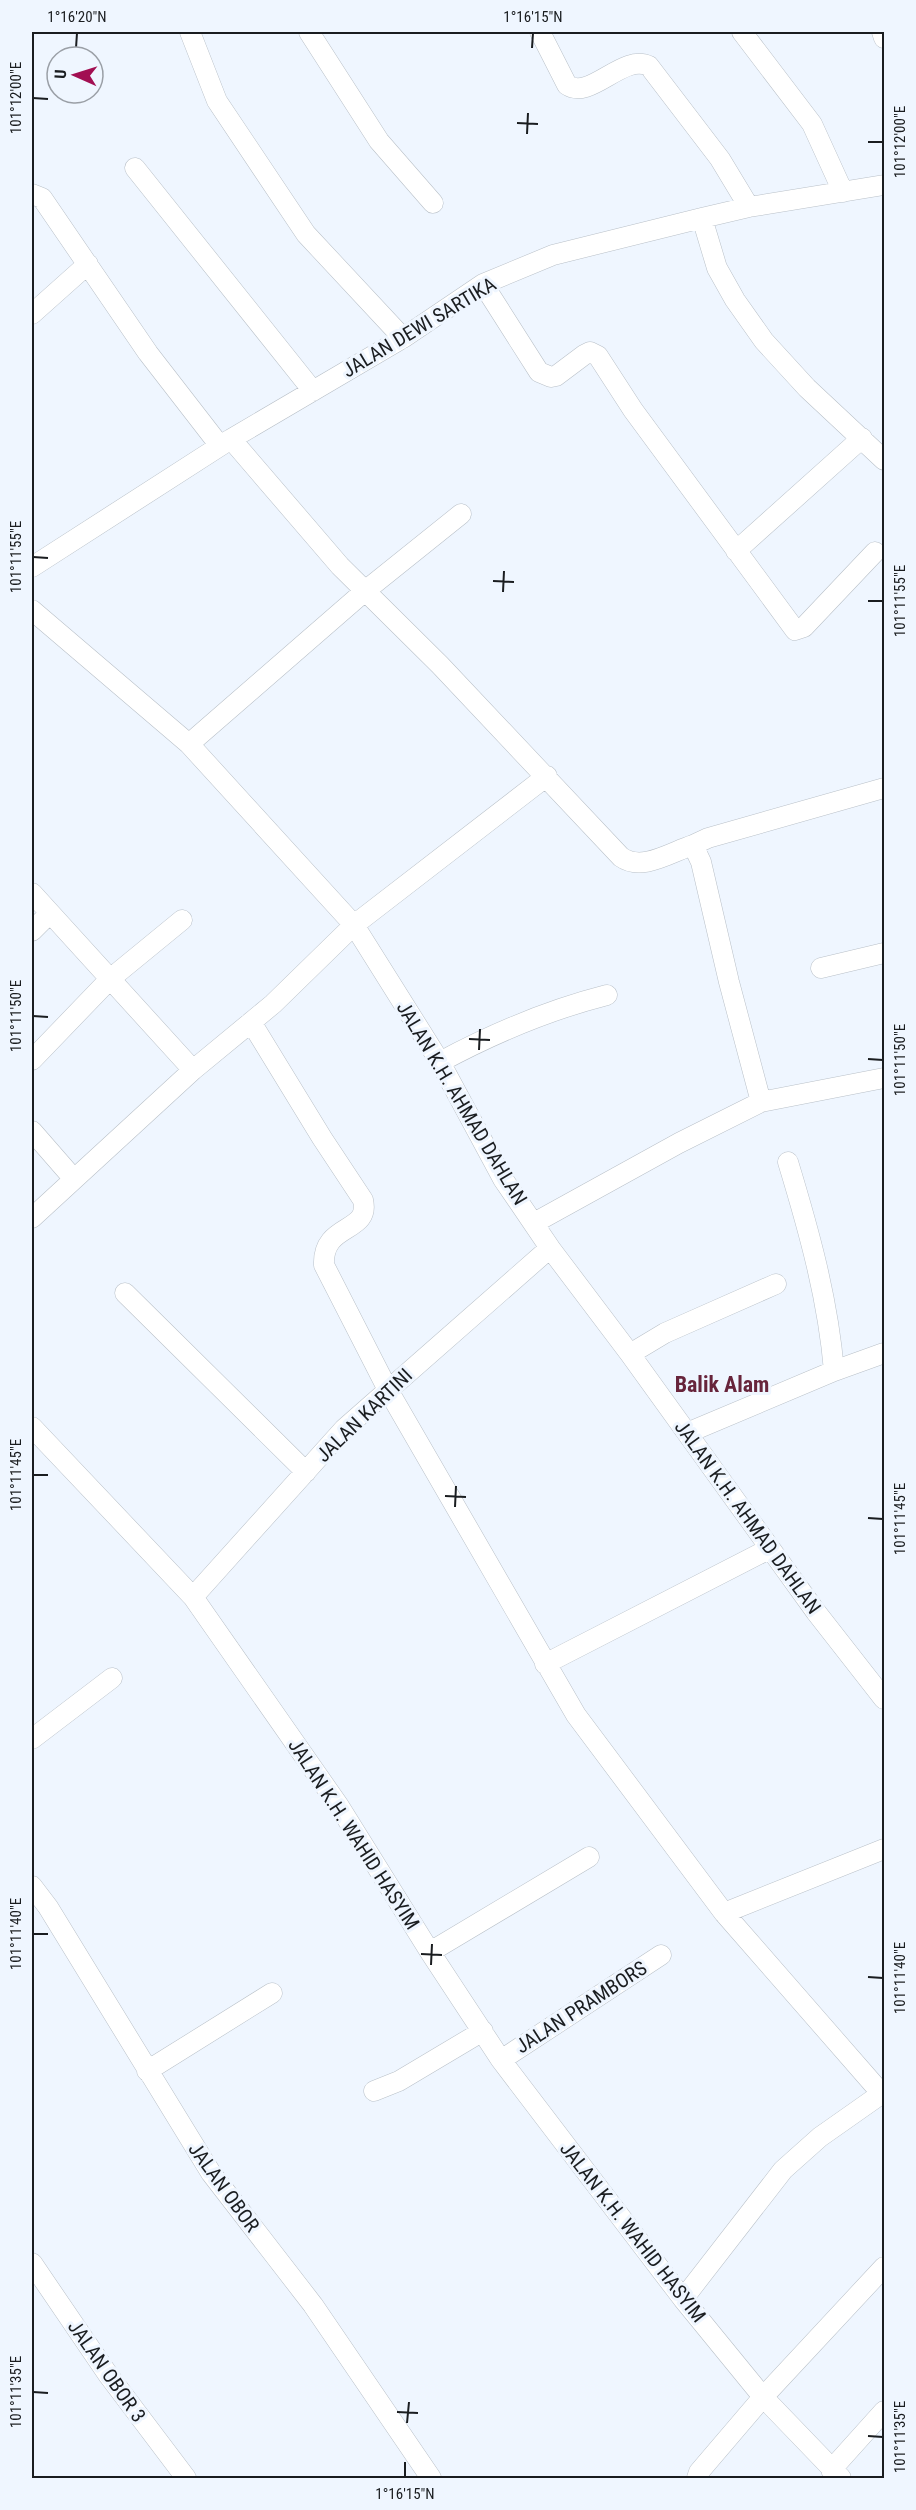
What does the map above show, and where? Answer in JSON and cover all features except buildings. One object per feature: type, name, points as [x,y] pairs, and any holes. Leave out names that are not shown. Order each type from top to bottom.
[{"type":"street","points":[[190,32],[217,101],[306,234],[403,338]]},
{"type":"street","points":[[309,32],[379,141],[433,203]]},
{"type":"street","points":[[540,32],[567,85],[572,88],[583,88],[624,68],[640,64],[649,66],[720,159],[750,207]]},
{"type":"street","points":[[742,32],[812,124],[843,192]]},
{"type":"street","points":[[882,32],[885,38]]},
{"type":"street","points":[[135,168],[313,391]]},
{"type":"street","name":"JALAN DEWI SARTIKA","points":[[32,567],[226,442],[403,338],[483,284],[553,255],[702,218],[750,207],[885,185]]},
{"type":"street","points":[[32,194],[42,198],[148,353],[226,442],[340,566],[440,665],[626,861],[634,864],[649,862],[708,838],[885,788]]},
{"type":"street","points":[[702,218],[717,268],[735,300],[764,341],[807,388],[885,460]]},
{"type":"street","points":[[32,314],[88,264]]},
{"type":"street","points":[[483,284],[539,372],[551,377],[556,376],[590,352],[598,356],[633,410],[792,627],[799,630],[874,552]]},
{"type":"street","points":[[736,551],[862,438]]},
{"type":"street","points":[[189,744],[365,591],[461,514]]},
{"type":"street","name":"JALAN K.H. AHMAD DAHLAN","points":[[32,610],[189,744],[354,925],[440,1062],[502,1179],[549,1248],[630,1354],[770,1549],[885,1699]]},
{"type":"street","points":[[32,1218],[73,1178],[194,1070],[273,1004],[354,925],[547,776]]},
{"type":"street","points":[[693,845],[701,862],[729,982],[761,1102]]},
{"type":"street","points":[[32,893],[194,1070]]},
{"type":"street","points":[[32,931],[50,913]]},
{"type":"street","points":[[32,1060],[110,979],[182,920]]},
{"type":"street","points":[[821,968],[885,953]]},
{"type":"street","points":[[440,1062],[490,1036],[561,1007],[607,995]]},
{"type":"street","points":[[251,1022],[363,1200],[364,1210],[361,1218],[327,1242],[323,1253],[324,1265],[388,1390],[545,1664],[576,1715],[724,1913],[883,2093],[820,2138],[783,2170],[682,2299]]},
{"type":"street","points":[[534,1223],[679,1143],[761,1102],[885,1078]]},
{"type":"street","points":[[32,1131],[73,1178]]},
{"type":"street","points":[[788,1162],[814,1248],[834,1371]]},
{"type":"street","name":"JALAN KARTINI","points":[[193,1597],[344,1429],[549,1248]]},
{"type":"street","points":[[630,1354],[665,1333],[776,1284]]},
{"type":"street","points":[[125,1293],[306,1472]]},
{"type":"street","points":[[687,1433],[834,1371],[885,1353]]},
{"type":"street","name":"JALAN K.H. WAHID HASYIM","points":[[32,1427],[193,1597],[339,1806],[501,2060],[682,2299],[763,2397],[836,2474]]},
{"type":"street","points":[[545,1664],[770,1549]]},
{"type":"street","points":[[32,1739],[112,1678]]},
{"type":"street","points":[[724,1913],[885,1849]]},
{"type":"street","points":[[430,1952],[589,1857]]},
{"type":"street","name":"JALAN OBOR","points":[[32,1886],[48,1907],[211,2173],[313,2305],[431,2478]]},
{"type":"street","name":"JALAN PRAMBORS","points":[[501,2060],[661,1955]]},
{"type":"street","points":[[147,2071],[272,1994]]},
{"type":"street","points":[[374,2091],[399,2081],[483,2031]]},
{"type":"street","name":"JALAN OBOR 3","points":[[32,2263],[109,2376],[186,2478]]},
{"type":"street","points":[[697,2478],[699,2472],[763,2397],[885,2267]]},
{"type":"street","points":[[836,2474],[885,2411]]},
{"type":"district","name":"Balik Alam","points":[[722,1384]]}]
